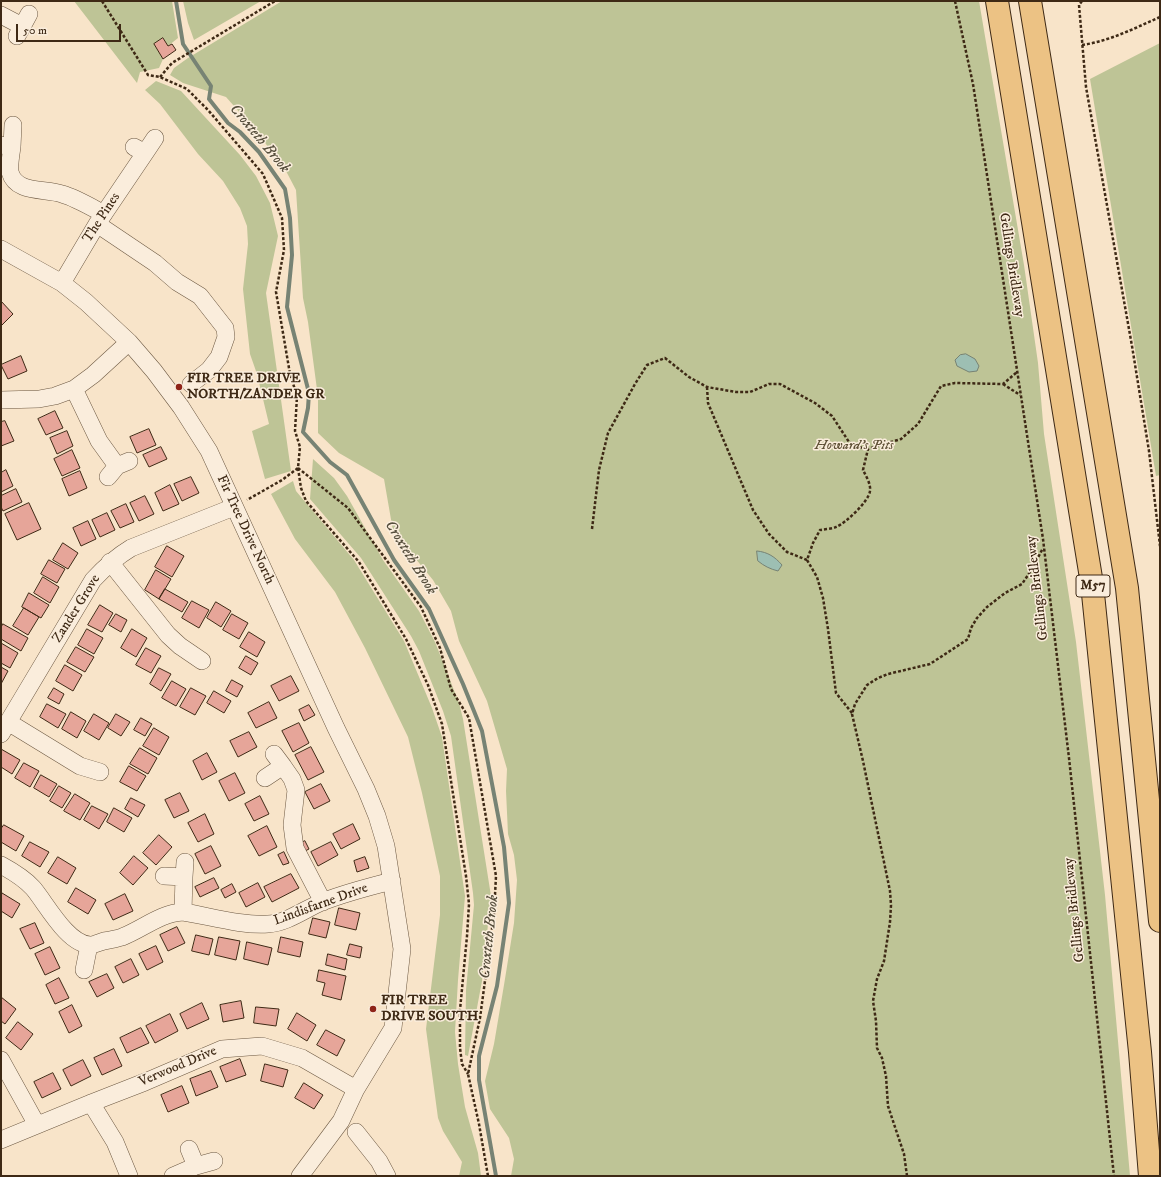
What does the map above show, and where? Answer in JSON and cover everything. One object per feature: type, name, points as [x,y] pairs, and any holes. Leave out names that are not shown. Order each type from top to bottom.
[{"type":"highway","name":"M57","points":[[997,1],[1092,584],[1140,1052],[1150,1176]]},
{"type":"highway","name":"M57","points":[[1030,1],[1127,588],[1160,921]]},
{"type":"street","points":[[1,15],[23,25]]},
{"type":"street","points":[[13,125],[6,146],[10,170],[13,178],[27,188],[62,194],[101,219],[177,282],[200,296],[225,328],[226,337],[219,356],[209,370],[191,384]]},
{"type":"street","name":"The Pines","points":[[62,283],[101,219],[139,150],[156,138]]},
{"type":"street","name":"Fir Tree Drive North","points":[[1,249],[62,283],[86,302],[129,342],[158,377],[195,428],[209,451],[336,728],[366,789],[377,816],[386,846],[392,881]]},
{"type":"street","points":[[1,400],[39,399],[55,396],[74,389],[93,375],[129,342]]},
{"type":"street","points":[[74,389],[99,441],[118,468]]},
{"type":"street","name":"Zander Grove","points":[[5,728],[94,580],[110,562],[131,548],[234,508]]},
{"type":"street","points":[[110,562],[168,635],[180,646],[204,663]]},
{"type":"street","points":[[5,728],[80,766],[102,772]]},
{"type":"street","points":[[265,778],[279,760],[292,779],[296,790],[292,825],[296,848],[300,859],[323,902]]},
{"type":"street","points":[[1,865],[16,873],[33,888],[53,916],[70,934],[89,945],[84,970]]},
{"type":"street","points":[[164,876],[184,870],[183,912]]},
{"type":"street","points":[[300,1176],[341,1121],[356,1089],[393,1028],[402,949],[392,881]]},
{"type":"street","name":"Lindisfarne Drive","points":[[89,945],[122,937],[166,915],[183,912],[249,923],[268,924],[285,920],[323,902],[360,889],[392,881]]},
{"type":"street","name":"Verwood Drive","points":[[1,1140],[222,1049],[262,1046],[302,1058],[356,1089]]},
{"type":"street","points":[[1,1060],[37,1125]]},
{"type":"street","points":[[92,1103],[115,1142],[130,1176]]},
{"type":"street","points":[[356,1132],[379,1162],[387,1176]]},
{"type":"street","points":[[188,1149],[196,1166]]},
{"type":"street","points":[[173,1176],[196,1166],[214,1161]]},
{"type":"path","points":[[102,1],[148,75],[160,77],[186,89],[208,110],[263,174],[282,218],[284,250],[276,292],[290,374],[297,396],[294,431],[300,447],[298,468],[301,488],[306,501],[359,562],[406,639],[428,685],[442,724],[464,861],[469,904],[460,1010],[460,1048],[462,1064],[468,1074],[479,1124],[488,1176]]},
{"type":"path","points":[[160,77],[172,63],[275,1]]},
{"type":"path","name":"Gellings Bridleway","points":[[956,1],[973,84],[1044,547],[1114,1176]]},
{"type":"path","points":[[1078,1],[1086,87],[1149,451],[1160,546]]},
{"type":"path","points":[[1079,6],[1082,1]]},
{"type":"path","points":[[1082,45],[1092,44],[1115,37],[1160,17]]},
{"type":"path","points":[[592,529],[599,470],[608,433],[647,365],[665,358],[689,377],[707,386],[736,392],[750,392],[769,384],[780,384],[815,403],[832,416],[849,442],[868,449],[901,439],[918,424],[938,390],[942,386],[955,383],[1003,384],[1020,395]]},
{"type":"path","points":[[1003,384],[1017,372]]},
{"type":"path","points":[[707,386],[708,403],[753,510],[769,534],[787,552],[807,560],[817,577],[823,598],[836,693],[852,714],[890,891],[891,905],[888,936],[884,960],[877,979],[873,1001],[878,1048],[886,1076],[888,1106],[904,1154],[907,1176]]},
{"type":"path","points":[[807,560],[813,543],[820,530],[836,527],[858,511],[866,501],[871,490],[863,470],[868,449]]},
{"type":"path","points":[[234,508],[282,480],[298,468]]},
{"type":"path","points":[[298,468],[348,508],[421,608],[440,648],[451,689],[469,718],[496,876],[494,914],[480,1018],[468,1074]]},
{"type":"path","points":[[852,714],[855,704],[867,685],[888,674],[930,664],[968,639],[971,628],[977,618],[987,607],[1005,593],[1022,584],[1044,547]]},
{"type":"green space","points":[[74,1],[172,1],[178,38],[168,46],[163,38],[154,44],[163,59],[159,68],[140,72],[137,83]]},
{"type":"green space","points":[[183,1],[261,1],[194,40]]},
{"type":"green space","name":"Howard's Pits","points":[[282,1],[979,1],[1024,265],[1038,363],[1044,434],[1076,642],[1105,895],[1130,1176],[511,1176],[514,1159],[509,1138],[490,1109],[485,1081],[494,1044],[514,923],[517,880],[514,855],[508,834],[506,791],[507,769],[487,701],[459,641],[451,611],[433,580],[393,531],[384,479],[339,453],[318,433],[318,397],[308,322],[303,298],[296,190],[286,171],[257,132],[226,97],[183,83],[170,75],[174,68],[188,58]]},
{"type":"green space","points":[[1160,43],[1160,475],[1156,476],[1090,79]]},
{"type":"green space","points":[[156,81],[181,91],[240,155],[256,176],[270,203],[278,236],[266,293],[291,471],[265,479],[252,431],[269,424],[257,374],[250,354],[243,289],[248,244],[247,226],[240,208],[223,181],[198,154],[160,104],[145,90]]},
{"type":"green space","points":[[313,459],[334,478],[347,496],[383,560],[419,611],[435,642],[459,703],[463,719],[491,896],[482,981],[468,1056],[465,1055],[466,990],[474,905],[451,736],[443,711],[419,651],[411,636],[361,558],[310,499]]},
{"type":"green space","points":[[293,481],[296,491],[354,560],[404,641],[432,708],[442,737],[465,896],[455,1032],[458,1064],[465,1107],[478,1153],[481,1176],[459,1176],[462,1162],[443,1131],[438,1118],[426,1029],[440,915],[440,876],[408,737],[365,648],[335,592],[295,539],[271,494]]},
{"type":"water","points":[[966,354],[975,359],[979,366],[977,371],[969,372],[957,366],[955,360],[960,355]]},
{"type":"water","points":[[757,551],[771,555],[777,560],[782,565],[778,571],[767,567],[758,561]]},
{"type":"building","points":[[163,38],[168,46],[172,44],[176,50],[163,59],[154,44]]},
{"type":"building","points":[[1,301],[13,314],[1,326]]},
{"type":"building","points":[[21,356],[27,371],[8,379],[1,365]]},
{"type":"building","points":[[55,411],[63,428],[46,435],[38,419]]},
{"type":"building","points":[[5,421],[14,441],[1,446],[1,422]]},
{"type":"building","points":[[149,429],[156,445],[137,453],[130,437]]},
{"type":"building","points":[[67,431],[73,446],[57,454],[50,438]]},
{"type":"building","points":[[161,447],[167,459],[149,467],[143,455]]},
{"type":"building","points":[[72,450],[80,468],[62,476],[54,459]]},
{"type":"building","points":[[6,470],[13,486],[1,492],[1,473]]},
{"type":"building","points":[[80,471],[87,488],[69,496],[62,479]]},
{"type":"building","points":[[191,477],[199,493],[182,501],[174,484]]},
{"type":"building","points":[[170,485],[179,504],[163,511],[155,493]]},
{"type":"building","points":[[16,489],[22,502],[3,511],[1,507],[1,496]]},
{"type":"building","points":[[145,496],[154,514],[139,521],[130,503]]},
{"type":"building","points":[[29,503],[41,529],[17,540],[5,514]]},
{"type":"building","points":[[126,504],[134,522],[120,528],[111,511]]},
{"type":"building","points":[[107,513],[115,530],[100,537],[92,520]]},
{"type":"building","points":[[88,521],[96,539],[81,546],[73,528]]},
{"type":"building","points":[[63,543],[78,553],[68,569],[53,560]]},
{"type":"building","points":[[167,546],[184,556],[172,577],[155,567]]},
{"type":"building","points":[[49,560],[65,569],[57,583],[41,574]]},
{"type":"building","points":[[156,570],[171,579],[159,599],[145,590]]},
{"type":"building","points":[[43,577],[59,587],[50,603],[34,593]]},
{"type":"building","points":[[165,589],[188,602],[182,612],[159,599]]},
{"type":"building","points":[[29,593],[49,605],[41,618],[22,607]]},
{"type":"building","points":[[192,601],[209,610],[199,628],[182,618]]},
{"type":"building","points":[[216,602],[231,611],[221,627],[207,618]]},
{"type":"building","points":[[100,605],[113,613],[102,632],[88,625]]},
{"type":"building","points":[[24,608],[39,617],[28,635],[13,626]]},
{"type":"building","points":[[116,614],[127,620],[121,632],[109,625]]},
{"type":"building","points":[[232,614],[248,623],[239,639],[223,630]]},
{"type":"building","points":[[3,624],[28,638],[21,651],[1,639],[1,628]]},
{"type":"building","points":[[87,629],[103,638],[94,654],[78,645]]},
{"type":"building","points":[[132,629],[147,638],[136,657],[121,648]]},
{"type":"building","points":[[249,632],[265,642],[257,657],[240,647]]},
{"type":"building","points":[[1,643],[18,653],[10,668],[1,663]]},
{"type":"building","points":[[76,647],[94,657],[85,672],[67,662]]},
{"type":"building","points":[[146,648],[161,656],[151,673],[136,665]]},
{"type":"building","points":[[246,656],[258,663],[251,675],[239,668]]},
{"type":"building","points":[[65,665],[82,675],[73,691],[56,681]]},
{"type":"building","points":[[1,667],[8,671],[1,684]]},
{"type":"building","points":[[159,668],[171,674],[161,691],[150,684]]},
{"type":"building","points":[[291,676],[299,691],[279,701],[271,686]]},
{"type":"building","points":[[232,680],[243,686],[237,697],[226,691]]},
{"type":"building","points":[[172,681],[186,689],[176,706],[162,698]]},
{"type":"building","points":[[54,688],[64,694],[59,704],[48,698]]},
{"type":"building","points":[[191,688],[206,696],[195,715],[180,707]]},
{"type":"building","points":[[214,691],[231,701],[224,713],[207,703]]},
{"type":"building","points":[[269,702],[277,718],[256,728],[248,713]]},
{"type":"building","points":[[47,704],[66,714],[58,728],[40,717]]},
{"type":"building","points":[[309,705],[315,715],[304,721],[299,710]]},
{"type":"building","points":[[71,712],[86,721],[77,738],[62,729]]},
{"type":"building","points":[[94,714],[109,723],[99,740],[84,731]]},
{"type":"building","points":[[116,714],[130,722],[121,736],[108,728]]},
{"type":"building","points":[[141,718],[152,724],[145,736],[134,730]]},
{"type":"building","points":[[299,723],[309,743],[293,752],[282,731]]},
{"type":"building","points":[[154,728],[169,737],[159,755],[143,746]]},
{"type":"building","points":[[249,732],[257,747],[238,757],[230,741]]},
{"type":"building","points":[[311,747],[324,772],[308,780],[295,755]]},
{"type":"building","points":[[140,748],[157,758],[148,774],[130,764]]},
{"type":"building","points":[[1,749],[20,760],[12,774],[1,767]]},
{"type":"building","points":[[207,753],[217,772],[202,780],[193,761]]},
{"type":"building","points":[[24,763],[39,771],[30,787],[15,778]]},
{"type":"building","points":[[129,766],[146,776],[137,791],[120,782]]},
{"type":"building","points":[[235,773],[245,793],[229,801],[219,781]]},
{"type":"building","points":[[41,775],[57,784],[49,797],[34,788]]},
{"type":"building","points":[[321,784],[330,801],[314,809],[305,792]]},
{"type":"building","points":[[59,786],[71,793],[62,808],[50,801]]},
{"type":"building","points":[[180,793],[189,811],[174,818],[165,800]]},
{"type":"building","points":[[75,794],[90,803],[80,820],[64,811]]},
{"type":"building","points":[[260,796],[269,814],[254,821],[245,804]]},
{"type":"building","points":[[131,798],[145,805],[138,817],[125,809]]},
{"type":"building","points":[[92,806],[108,814],[99,829],[84,820]]},
{"type":"building","points":[[114,808],[132,818],[124,832],[107,822]]},
{"type":"building","points":[[205,814],[214,834],[198,842],[188,823]]},
{"type":"building","points":[[353,824],[360,839],[341,849],[333,834]]},
{"type":"building","points":[[4,825],[24,836],[16,851],[1,842],[1,829]]},
{"type":"building","points":[[267,826],[277,847],[259,856],[248,836]]},
{"type":"building","points":[[159,835],[172,847],[156,865],[143,853]]},
{"type":"building","points":[[305,841],[309,849],[303,852],[299,844]]},
{"type":"building","points":[[30,842],[49,852],[40,867],[22,856]]},
{"type":"building","points":[[331,842],[338,855],[318,866],[311,852]]},
{"type":"building","points":[[211,846],[221,866],[205,874],[195,854]]},
{"type":"building","points":[[284,852],[289,863],[283,865],[278,855]]},
{"type":"building","points":[[134,856],[148,868],[133,885],[120,873]]},
{"type":"building","points":[[58,857],[76,868],[67,884],[48,873]]},
{"type":"building","points":[[365,857],[369,868],[357,872],[354,861]]},
{"type":"building","points":[[291,874],[299,888],[272,902],[264,887]]},
{"type":"building","points":[[214,878],[219,888],[200,897],[195,887]]},
{"type":"building","points":[[258,883],[265,897],[246,907],[239,893]]},
{"type":"building","points":[[232,884],[236,892],[225,898],[221,890]]},
{"type":"building","points":[[76,888],[96,900],[88,914],[68,902]]},
{"type":"building","points":[[2,893],[20,904],[12,918],[1,911]]},
{"type":"building","points":[[125,894],[133,911],[113,920],[105,904]]},
{"type":"building","points":[[339,908],[360,913],[356,930],[335,925]]},
{"type":"building","points":[[313,918],[330,922],[326,938],[309,934]]},
{"type":"building","points":[[35,923],[44,943],[30,949],[20,929]]},
{"type":"building","points":[[177,927],[185,943],[168,951],[160,935]]},
{"type":"building","points":[[196,935],[213,939],[209,955],[192,951]]},
{"type":"building","points":[[219,937],[240,941],[236,960],[215,955]]},
{"type":"building","points":[[281,937],[303,942],[300,957],[278,952]]},
{"type":"building","points":[[247,942],[272,948],[268,965],[244,959]]},
{"type":"building","points":[[350,944],[362,947],[360,958],[347,955]]},
{"type":"building","points":[[156,946],[163,962],[147,970],[139,954]]},
{"type":"building","points":[[50,947],[60,968],[45,975],[35,954]]},
{"type":"building","points":[[328,954],[347,959],[345,970],[326,965]]},
{"type":"building","points":[[131,959],[139,975],[123,983],[115,967]]},
{"type":"building","points":[[319,970],[346,976],[341,1000],[322,995],[325,983],[317,981]]},
{"type":"building","points":[[107,974],[114,988],[97,997],[89,982]]},
{"type":"building","points":[[59,978],[69,998],[55,1004],[46,985]]},
{"type":"building","points":[[1,997],[16,1009],[5,1024],[1,1021]]},
{"type":"building","points":[[241,1001],[244,1018],[223,1022],[220,1005]]},
{"type":"building","points":[[202,1003],[209,1019],[187,1029],[180,1014]]},
{"type":"building","points":[[72,1005],[82,1026],[69,1033],[59,1012]]},
{"type":"building","points":[[256,1007],[279,1009],[276,1026],[254,1023]]},
{"type":"building","points":[[297,1013],[316,1025],[307,1041],[288,1029]]},
{"type":"building","points":[[170,1014],[178,1031],[155,1043],[146,1026]]},
{"type":"building","points":[[18,1022],[33,1034],[21,1050],[6,1038]]},
{"type":"building","points":[[141,1028],[149,1043],[127,1053],[120,1038]]},
{"type":"building","points":[[326,1030],[345,1040],[337,1056],[317,1045]]},
{"type":"building","points":[[114,1049],[122,1066],[102,1075],[94,1058]]},
{"type":"building","points":[[240,1059],[246,1075],[226,1082],[220,1067]]},
{"type":"building","points":[[83,1060],[91,1076],[71,1086],[63,1070]]},
{"type":"building","points":[[265,1064],[288,1070],[283,1087],[261,1081]]},
{"type":"building","points":[[211,1071],[218,1087],[196,1096],[190,1079]]},
{"type":"building","points":[[53,1073],[61,1089],[42,1098],[34,1082]]},
{"type":"building","points":[[304,1083],[323,1095],[314,1109],[295,1098]]},
{"type":"building","points":[[182,1086],[189,1103],[168,1112],[161,1095]]},
{"type":"waterway","name":"Croxteth Brook","points":[[176,1],[183,44],[211,86],[209,99],[228,123],[240,132],[259,152],[285,189],[290,218],[292,255],[287,307],[309,393],[308,408],[303,432],[330,462],[347,475],[394,560],[429,609],[463,684],[482,731],[504,847],[509,903],[497,986],[479,1056],[479,1080],[496,1176]]},
{"type":"place","name":"FIR TREE DRIVE NORTH/ZANDER GR","points":[[179,387]]},
{"type":"place","name":"FIR TREE DRIVE SOUTH","points":[[373,1009]]}]
